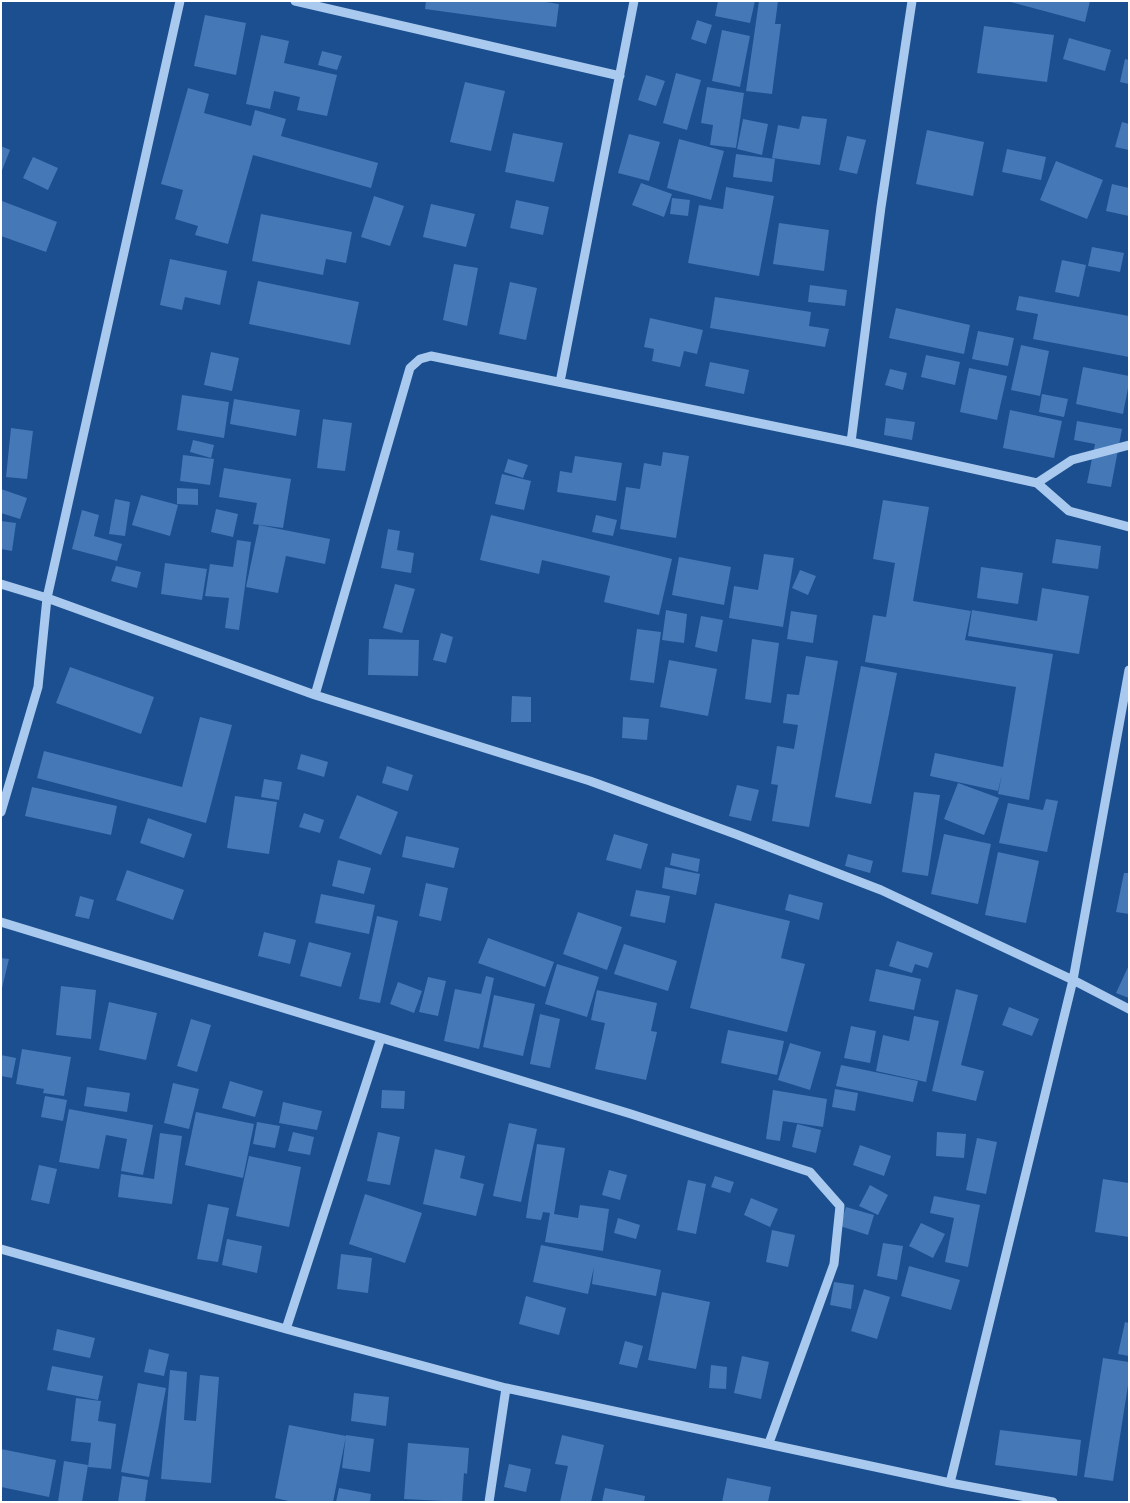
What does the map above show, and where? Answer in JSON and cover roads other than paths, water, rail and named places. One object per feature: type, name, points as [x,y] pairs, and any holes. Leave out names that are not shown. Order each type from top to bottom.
[{"type":"street","points":[[1,812],[38,687],[47,598],[180,1]]},
{"type":"street","points":[[295,1],[620,76]]},
{"type":"street","points":[[560,382],[634,1]]},
{"type":"street","points":[[851,442],[881,207],[912,1]]},
{"type":"street","points":[[315,695],[410,368],[420,359],[431,356],[851,442],[1037,483],[1069,511],[1129,527]]},
{"type":"street","points":[[1037,483],[1072,460],[1129,445]]},
{"type":"street","points":[[1,584],[47,598],[315,695],[590,782],[738,835],[881,890],[1073,980],[1129,1009]]},
{"type":"street","points":[[950,1483],[1073,980],[1129,670]]},
{"type":"street","points":[[1,922],[631,1114],[810,1172],[840,1206],[834,1264],[769,1444]]},
{"type":"street","points":[[286,1329],[381,1038]]},
{"type":"street","points":[[1,1249],[506,1388],[950,1483],[1053,1502]]},
{"type":"street","points":[[490,1502],[506,1388]]}]
